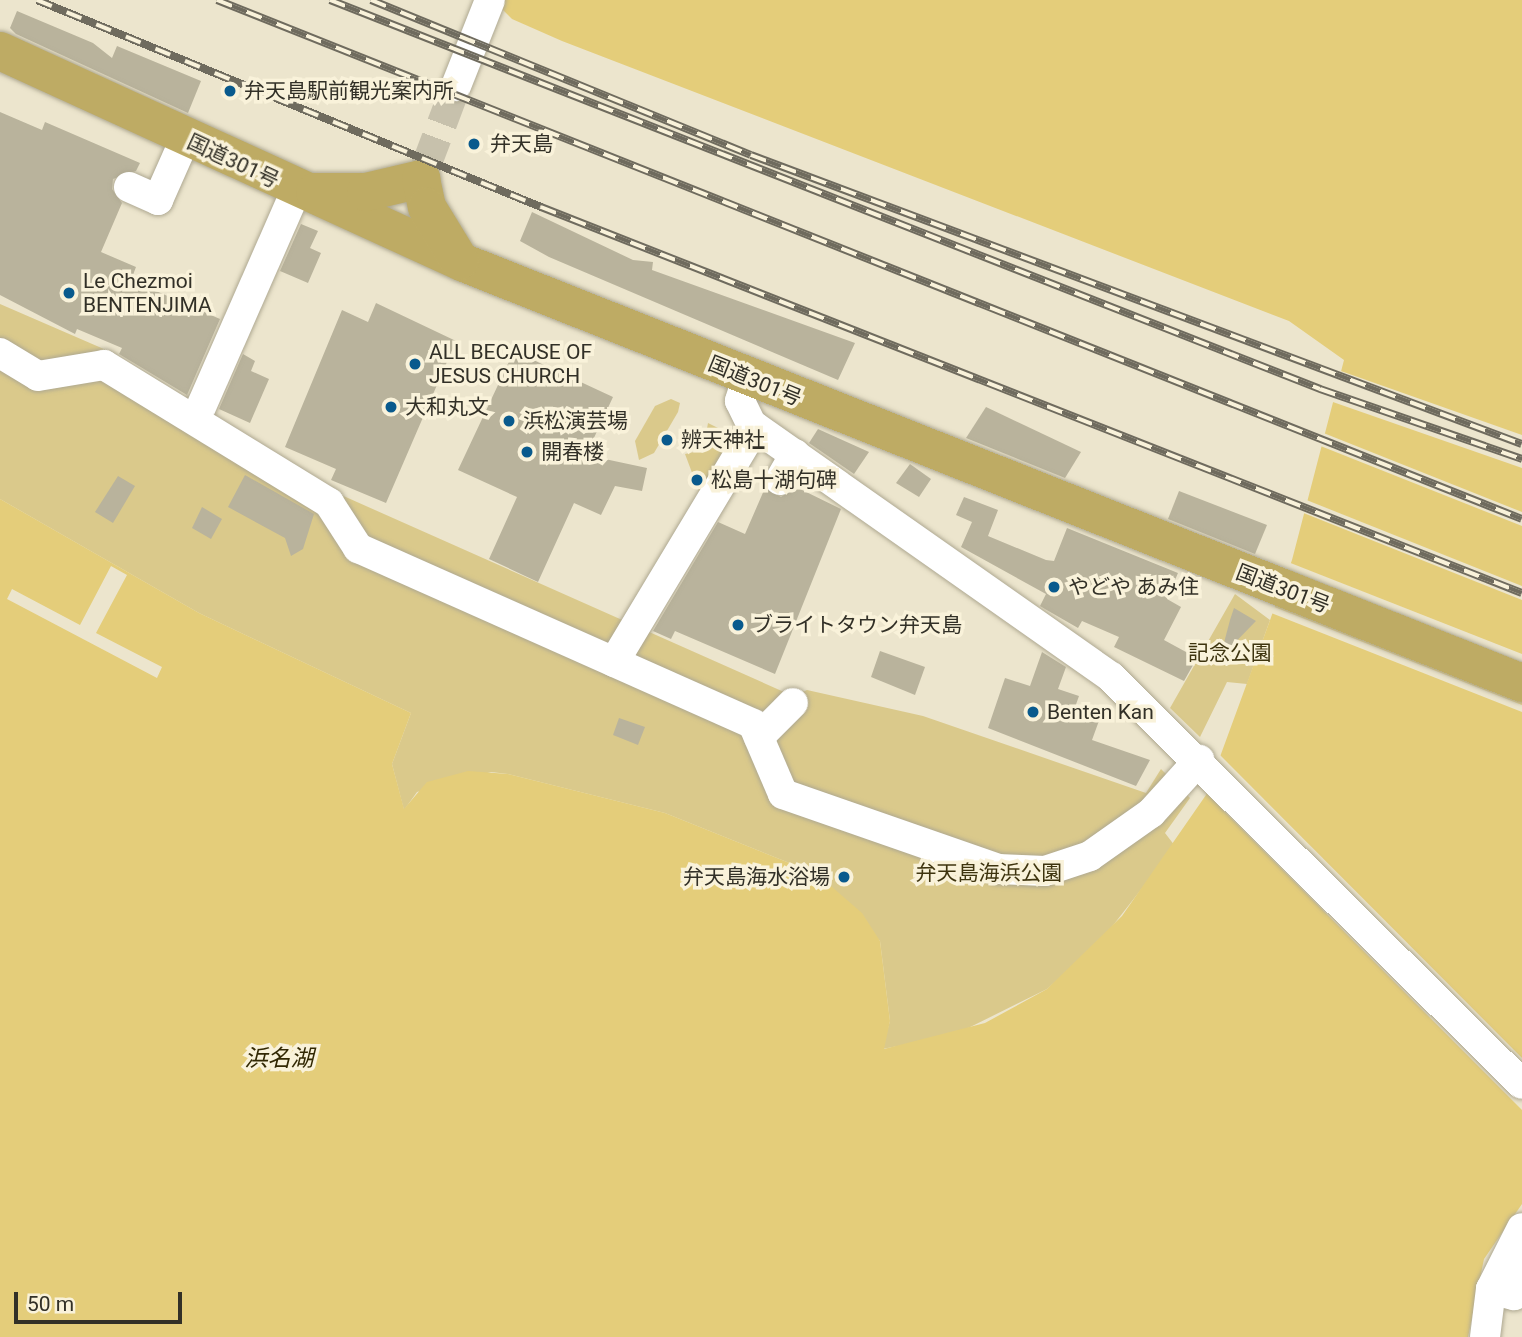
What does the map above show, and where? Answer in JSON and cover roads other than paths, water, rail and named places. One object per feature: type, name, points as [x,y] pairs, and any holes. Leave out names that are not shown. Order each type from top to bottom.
[{"type":"highway","name":"国道301号","points":[[0,51],[296,191],[460,261],[747,379],[1522,683]]},
{"type":"highway","points":[[296,191],[366,192],[424,172],[433,220],[460,261]]},
{"type":"street","points":[[456,86],[488,4]]},
{"type":"street","points":[[129,187],[158,200],[185,139]]},
{"type":"street","points":[[201,407],[296,191]]},
{"type":"street","points":[[0,353],[38,376],[104,366],[329,503],[358,548],[753,724],[783,794],[998,869],[1030,873],[1076,863],[1115,841],[1206,767]]},
{"type":"street","points":[[747,379],[740,401],[755,427],[1082,653],[1206,767],[1522,1084]]},
{"type":"street","points":[[614,662],[755,427]]},
{"type":"street","points":[[780,480],[795,454]]},
{"type":"street","points":[[759,737],[793,703]]},
{"type":"street","points":[[1485,1337],[1491,1289],[1522,1228]]},
{"type":"street","points":[[1491,1289],[1514,1295],[1522,1271]]},
{"type":"water","name":"浜名湖","points":[[493,0],[1522,0],[1522,1204],[1484,1259],[1468,1337],[0,1337],[0,499],[199,613],[411,713],[392,764],[404,809],[427,782],[468,771],[508,774],[665,813],[817,874],[862,913],[880,941],[890,1021],[884,1049],[985,1023],[1047,989],[1122,916],[1206,795],[1292,560],[1344,360],[1289,321],[562,41],[512,19]]},
{"type":"tunnel","points":[[426,166],[456,86]]},
{"type":"railway","points":[[37,0],[541,207],[1522,593]]},
{"type":"railway","points":[[217,0],[1522,519]]},
{"type":"railway","points":[[330,0],[1320,389],[1522,459]]},
{"type":"railway","points":[[371,0],[751,155],[1522,444]]},
{"type":"place","name":"弁天島駅前観光案内所","points":[[230,91]]},
{"type":"place","name":"弁天島","points":[[474,144]]},
{"type":"place","name":"Le Chezmoi BENTENJIMA","points":[[69,293]]},
{"type":"place","name":"ALL BECAUSE OF JESUS CHURCH","points":[[415,364]]},
{"type":"place","name":"大和丸文","points":[[391,407]]},
{"type":"place","name":"浜松演芸場","points":[[509,421]]},
{"type":"place","name":"辨天神社","points":[[667,440]]},
{"type":"place","name":"開春楼","points":[[527,452]]},
{"type":"place","name":"松島十湖句碑","points":[[697,480]]},
{"type":"place","name":"やどや あみ住","points":[[1054,587]]},
{"type":"place","name":"ブライトタウン弁天島","points":[[738,625]]},
{"type":"place","name":"Benten Kan","points":[[1033,712]]},
{"type":"place","name":"弁天島海水浴場","points":[[844,877]]},
{"type":"park label","name":"記念公園","points":[[1230,653]]},
{"type":"park label","name":"弁天島海浜公園","points":[[989,873]]}]
